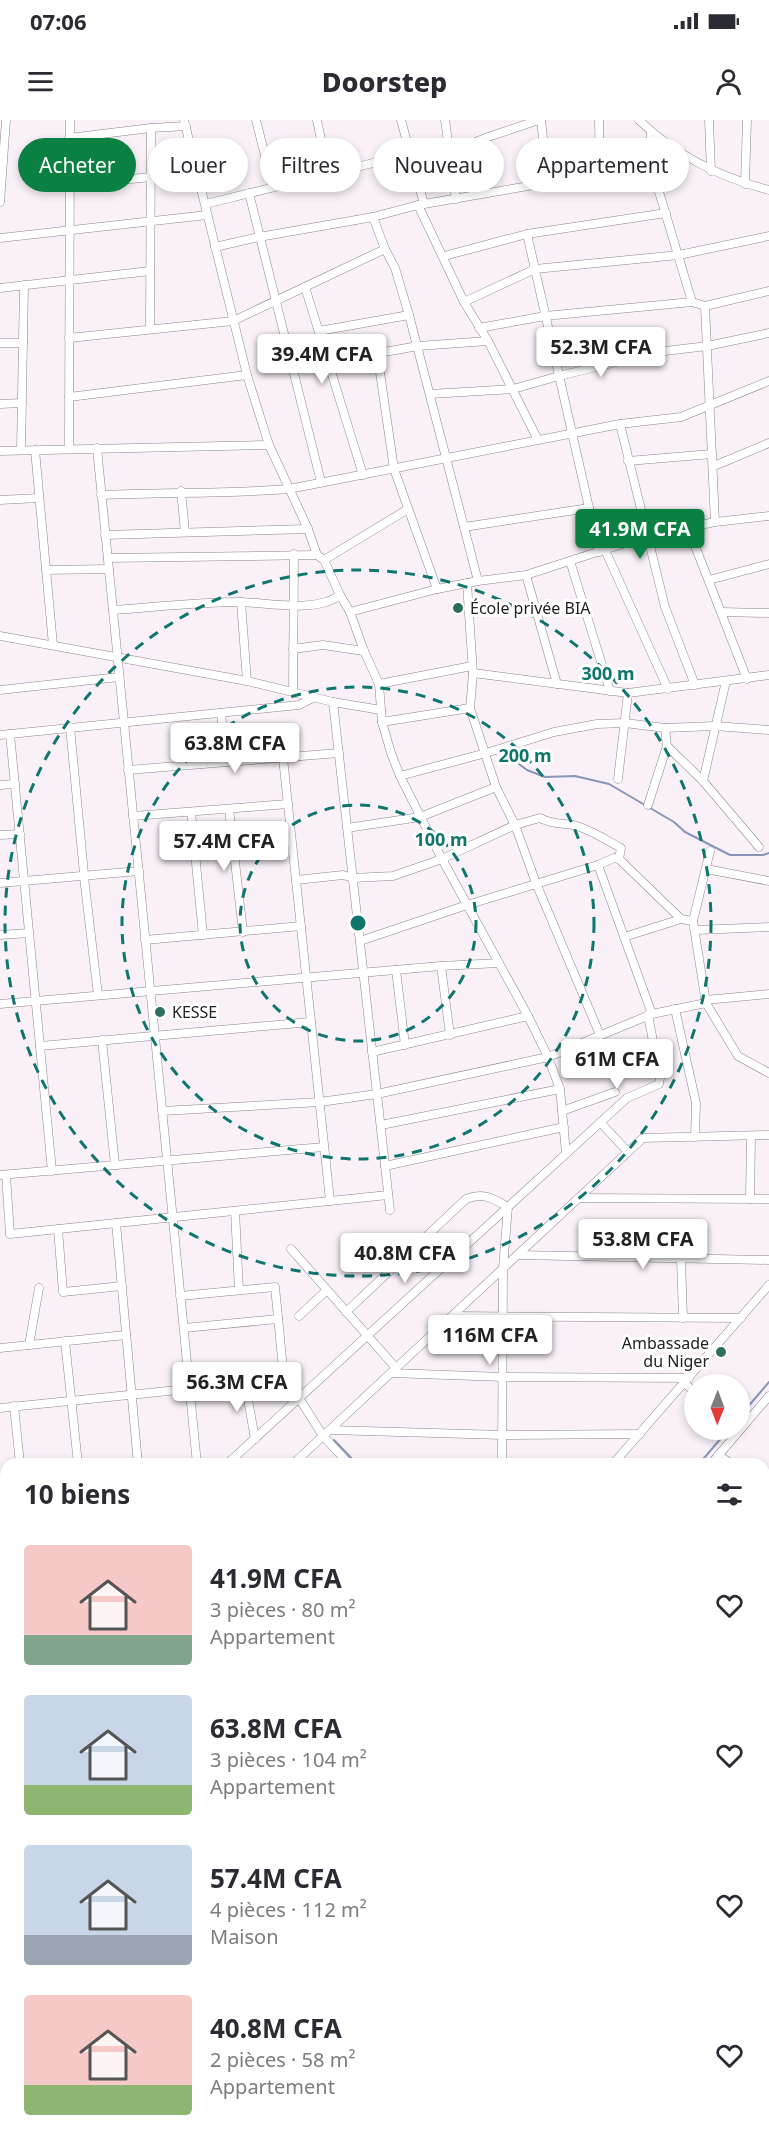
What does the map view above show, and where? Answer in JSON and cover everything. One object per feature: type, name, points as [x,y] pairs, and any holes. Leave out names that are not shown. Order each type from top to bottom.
[{"type":"street","points":[[0,202],[6,120]]},
{"type":"street","points":[[70,120],[69,138],[185,123],[247,375],[269,446],[321,557],[350,612],[379,684],[382,722],[400,776],[548,1057],[560,1089],[566,1154]]},
{"type":"street","points":[[256,120],[261,138]]},
{"type":"street","points":[[317,120],[321,138]]},
{"type":"street","points":[[401,120],[406,138]]},
{"type":"street","points":[[445,120],[447,138]]},
{"type":"street","points":[[486,138],[540,120],[542,138]]},
{"type":"street","points":[[599,120],[599,138]]},
{"type":"street","points":[[639,120],[651,132],[711,171],[769,190]]},
{"type":"street","points":[[709,120],[711,171]]},
{"type":"street","points":[[745,184],[747,120]]},
{"type":"street","points":[[151,128],[151,138]]},
{"type":"street","points":[[651,132],[651,138]]},
{"type":"street","points":[[215,247],[259,237],[373,218],[421,205],[516,189]]},
{"type":"street","points":[[205,204],[260,190]]},
{"type":"street","points":[[69,192],[69,449]]},
{"type":"street","points":[[150,328],[151,192]]},
{"type":"street","points":[[418,192],[421,205],[464,302],[488,341],[538,440]]},
{"type":"street","points":[[455,192],[456,199]]},
{"type":"street","points":[[659,192],[692,302]]},
{"type":"street","points":[[249,193],[321,482]]},
{"type":"street","points":[[444,256],[527,234],[666,213]]},
{"type":"street","points":[[0,238],[207,214]]},
{"type":"street","points":[[373,218],[395,268],[418,346],[478,581]]},
{"type":"street","points":[[527,234],[589,508],[602,551],[668,689]]},
{"type":"street","points":[[464,302],[535,269],[679,255],[769,236]]},
{"type":"street","points":[[69,338],[233,321],[385,249]]},
{"type":"street","points":[[0,288],[150,271]]},
{"type":"street","points":[[21,450],[24,285]]},
{"type":"street","points":[[305,286],[363,475]]},
{"type":"street","points":[[480,328],[545,316],[692,302],[705,306],[769,291]]},
{"type":"street","points":[[705,306],[715,522]]},
{"type":"street","points":[[319,331],[409,315]]},
{"type":"street","points":[[430,394],[513,389],[657,352],[707,346],[769,333]]},
{"type":"street","points":[[328,362],[418,346],[488,341]]},
{"type":"street","points":[[0,343],[23,343]]},
{"type":"street","points":[[377,352],[394,469],[437,589]]},
{"type":"street","points":[[69,397],[247,375]]},
{"type":"street","points":[[101,495],[181,491],[238,493],[289,489],[620,424],[681,417],[769,381]]},
{"type":"street","points":[[0,404],[22,403]]},
{"type":"street","points":[[620,424],[665,607],[695,685]]},
{"type":"street","points":[[714,466],[769,443]]},
{"type":"street","points":[[0,451],[269,446]]},
{"type":"street","points":[[97,448],[196,1458]]},
{"type":"street","points":[[35,450],[53,645]]},
{"type":"street","points":[[628,461],[712,454]]},
{"type":"street","points":[[181,491],[185,532]]},
{"type":"street","points":[[0,500],[39,498]]},
{"type":"street","points":[[464,527],[589,508]]},
{"type":"street","points":[[108,558],[294,554],[321,557],[408,509]]},
{"type":"street","points":[[350,612],[437,589],[526,575],[647,536],[715,522],[769,516]]},
{"type":"street","points":[[688,528],[747,679]]},
{"type":"street","points":[[105,535],[308,529]]},
{"type":"street","points":[[293,692],[294,554]]},
{"type":"street","points":[[570,561],[610,690]]},
{"type":"street","points":[[709,580],[769,564]]},
{"type":"street","points":[[46,570],[109,569]]},
{"type":"street","points":[[526,575],[557,684]]},
{"type":"street","points":[[468,583],[472,670],[470,708],[496,787],[515,825],[536,884],[600,1035]]},
{"type":"street","points":[[113,610],[241,602],[293,606],[333,600],[340,595]]},
{"type":"street","points":[[241,602],[247,681]]},
{"type":"street","points":[[721,612],[769,613]]},
{"type":"street","points":[[0,636],[247,681],[333,702],[381,710]]},
{"type":"street","points":[[293,649],[324,645],[364,651]]},
{"type":"street","points":[[379,684],[472,670],[628,693],[769,675]]},
{"type":"street","points":[[0,690],[119,677]]},
{"type":"street","points":[[703,781],[726,681]]},
{"type":"street","points":[[618,779],[628,693]]},
{"type":"street","points":[[0,735],[299,705],[315,697]]},
{"type":"street","points":[[333,702],[390,1210]]},
{"type":"street","points":[[382,722],[470,708]]},
{"type":"street","points":[[221,713],[226,762]]},
{"type":"street","points":[[400,776],[554,732],[597,724],[625,723],[665,728],[715,726],[769,730]]},
{"type":"street","points":[[70,727],[98,995]]},
{"type":"street","points":[[648,805],[667,746],[665,728]]},
{"type":"street","points":[[10,734],[52,1171]]},
{"type":"street","points":[[667,746],[703,781],[759,848]]},
{"type":"street","points":[[129,770],[339,753]]},
{"type":"street","points":[[283,758],[330,1201]]},
{"type":"street","points":[[0,785],[15,783]]},
{"type":"street","points":[[347,828],[420,817],[496,787]]},
{"type":"street","points":[[133,816],[288,804]]},
{"type":"street","points":[[229,809],[243,932]]},
{"type":"street","points":[[191,812],[203,935]]},
{"type":"street","points":[[296,880],[344,875],[353,878],[393,876],[442,859],[515,825],[540,818],[549,823],[573,825],[591,831],[621,848],[619,859]]},
{"type":"street","points":[[0,835],[20,834]]},
{"type":"street","points":[[710,851],[693,921],[705,1002],[738,1056],[769,1073]]},
{"type":"street","points":[[360,940],[614,858],[619,859],[681,919]]},
{"type":"street","points":[[234,1458],[627,1098],[659,1084],[650,1015],[598,865]]},
{"type":"street","points":[[706,869],[769,881]]},
{"type":"street","points":[[0,883],[139,871]]},
{"type":"street","points":[[624,937],[681,919],[693,921]]},
{"type":"street","points":[[145,940],[301,926]]},
{"type":"street","points":[[696,930],[769,928]]},
{"type":"street","points":[[0,935],[29,933]]},
{"type":"street","points":[[0,1004],[363,972],[499,963]]},
{"type":"street","points":[[441,966],[450,1035]]},
{"type":"street","points":[[396,970],[405,1045]]},
{"type":"street","points":[[162,1111],[320,1102],[377,1094],[548,1057],[650,1015],[705,1002],[769,994]]},
{"type":"street","points":[[675,1009],[696,1103],[694,1137]]},
{"type":"street","points":[[372,1052],[528,1016]]},
{"type":"street","points":[[40,1046],[311,1022]]},
{"type":"street","points":[[102,1040],[115,1165]]},
{"type":"street","points":[[381,1125],[560,1089]]},
{"type":"street","points":[[562,1111],[615,1092]]},
{"type":"street","points":[[600,1122],[628,1152]]},
{"type":"street","points":[[385,1167],[564,1127]]},
{"type":"street","points":[[299,1458],[643,1138],[769,1135]]},
{"type":"street","points":[[750,1199],[751,1136]]},
{"type":"street","points":[[324,1147],[3,1175],[10,1234],[388,1195]]},
{"type":"street","points":[[346,1312],[466,1199],[487,1195],[508,1207]]},
{"type":"street","points":[[579,1198],[769,1199]]},
{"type":"street","points":[[502,1458],[503,1268],[508,1207]]},
{"type":"street","points":[[235,1211],[239,1290]]},
{"type":"street","points":[[116,1223],[137,1458]]},
{"type":"street","points":[[58,1229],[63,1292],[122,1286]]},
{"type":"street","points":[[291,1249],[367,1336],[394,1371],[503,1377],[684,1381]]},
{"type":"street","points":[[518,1255],[769,1260]]},
{"type":"street","points":[[681,1258],[683,1318]]},
{"type":"street","points":[[693,1374],[769,1284]]},
{"type":"street","points":[[180,1296],[275,1287],[284,1379]]},
{"type":"street","points":[[29,1345],[39,1288]]},
{"type":"street","points":[[300,1316],[327,1290]]},
{"type":"street","points":[[453,1316],[741,1318]]},
{"type":"street","points":[[184,1328],[278,1319]]},
{"type":"street","points":[[0,1348],[126,1335]]},
{"type":"street","points":[[65,1341],[77,1458]]},
{"type":"street","points":[[0,1408],[287,1379],[345,1458]]},
{"type":"street","points":[[245,1383],[255,1439]]},
{"type":"street","points":[[618,1458],[684,1384]]},
{"type":"street","points":[[750,1418],[769,1396]]},
{"type":"street","points":[[14,1406],[19,1458]]},
{"type":"street","points":[[326,1433],[640,1434]]},
{"type":"street","points":[[716,1458],[731,1440]]},
{"type":"street","points":[[718,1455],[723,1458]]},
{"type":"waterway","points":[[511,758],[527,770],[545,777],[575,776],[609,784],[674,822],[685,832],[730,855],[769,853]]},
{"type":"waterway","points":[[750,1404],[769,1382]]},
{"type":"waterway","points":[[334,1440],[351,1458]]},
{"type":"waterway","points":[[704,1458],[719,1440]]},
{"type":"place","name":"École privée BIA","points":[[458,608]]},
{"type":"place","name":"KESSE","points":[[160,1012]]},
{"type":"place","name":"Ambassade du Niger","points":[[721,1352]]}]
